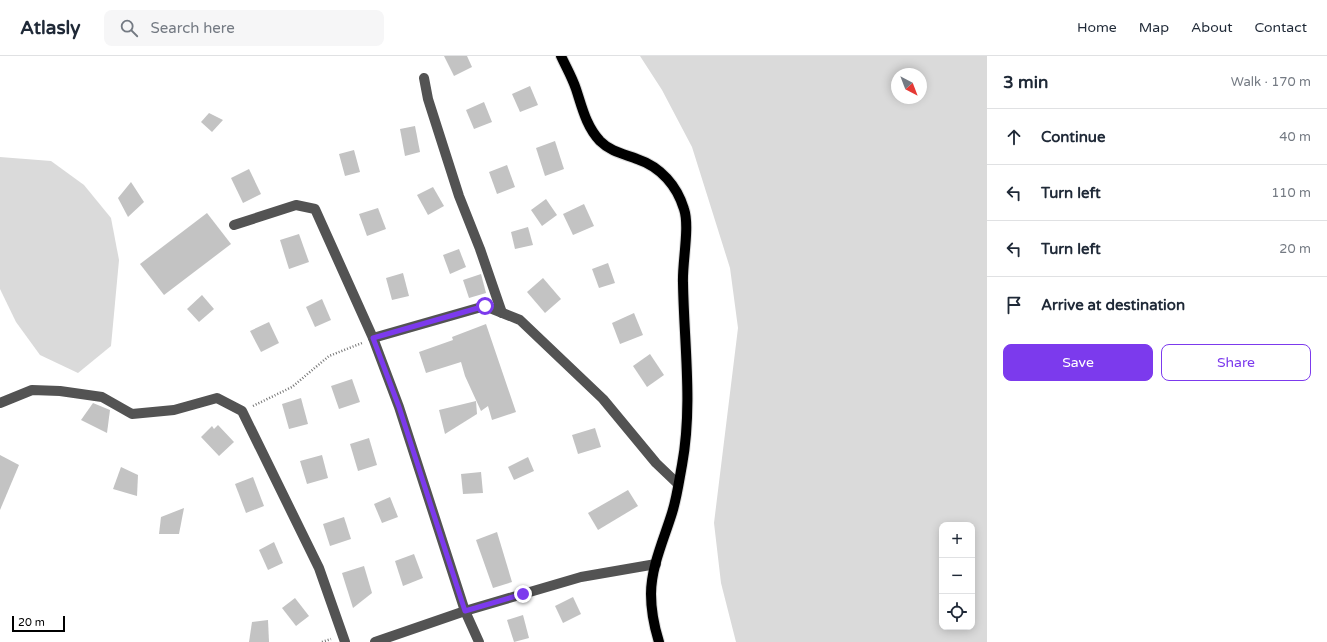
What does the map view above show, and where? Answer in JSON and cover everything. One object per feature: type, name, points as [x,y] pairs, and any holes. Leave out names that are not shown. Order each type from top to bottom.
[{"type":"main road","points":[[561,56],[575,87],[584,118],[600,141],[615,153],[639,160],[662,173],[677,189],[685,211],[683,282],[688,366],[684,449],[673,511],[656,564],[651,592],[652,617],[659,642]]},
{"type":"street","points":[[424,78],[428,100],[459,196],[480,249],[502,313]]},
{"type":"street","points":[[234,225],[296,205],[315,209],[373,338],[399,407],[465,611],[479,642]]},
{"type":"street","points":[[373,338],[485,306],[520,320],[602,399],[656,463],[678,484]]},
{"type":"street","points":[[0,403],[32,390],[60,390],[102,397],[132,414],[174,410],[217,398],[242,412],[319,568],[345,642]]},
{"type":"street","points":[[376,642],[465,611],[581,577],[656,564]]},
{"type":"path","points":[[242,412],[292,387],[329,356],[373,338]]},
{"type":"shaded area","points":[[640,56],[987,56],[987,642],[736,642],[721,583],[714,523],[738,328],[730,268],[692,147],[662,90]]},
{"type":"shaded area","points":[[0,157],[51,161],[84,185],[111,218],[119,260],[111,346],[78,373],[40,355],[16,322],[0,289]]},
{"type":"building","points":[[444,56],[467,56],[472,67],[454,76]]},
{"type":"building","points":[[530,86],[538,105],[520,112],[512,94]]},
{"type":"building","points":[[484,102],[492,122],[474,129],[466,110]]},
{"type":"building","points":[[209,113],[223,120],[212,132],[201,122]]},
{"type":"building","points":[[415,126],[420,152],[405,156],[400,129]]},
{"type":"building","points":[[555,141],[564,169],[545,176],[536,148]]},
{"type":"building","points":[[354,150],[360,172],[345,176],[339,154]]},
{"type":"building","points":[[507,165],[515,187],[497,194],[489,172]]},
{"type":"building","points":[[249,169],[261,194],[243,203],[231,178]]},
{"type":"building","points":[[131,182],[144,202],[128,217],[118,198]]},
{"type":"building","points":[[433,187],[444,206],[428,215],[417,195]]},
{"type":"building","points":[[546,199],[557,215],[542,226],[531,210]]},
{"type":"building","points":[[584,204],[594,226],[573,235],[563,214]]},
{"type":"building","points":[[378,208],[386,229],[367,236],[359,214]]},
{"type":"building","points":[[207,213],[231,244],[164,295],[140,264]]},
{"type":"building","points":[[528,227],[533,245],[515,249],[511,232]]},
{"type":"building","points":[[299,234],[309,262],[289,269],[280,240]]},
{"type":"building","points":[[459,249],[466,267],[450,274],[443,255]]},
{"type":"building","points":[[608,263],[615,283],[599,288],[592,269]]},
{"type":"building","points":[[403,273],[409,296],[392,300],[386,278]]},
{"type":"building","points":[[481,274],[486,293],[469,298],[463,280]]},
{"type":"building","points":[[543,278],[561,299],[545,313],[527,292]]},
{"type":"building","points":[[202,295],[214,309],[199,322],[187,309]]},
{"type":"building","points":[[322,299],[331,320],[315,327],[306,307]]},
{"type":"building","points":[[634,313],[643,335],[620,344],[612,323]]},
{"type":"building","points":[[269,322],[279,343],[261,352],[250,331]]},
{"type":"building","points":[[486,324],[516,412],[492,420],[488,406],[481,411],[465,376],[461,362],[426,373],[419,352],[453,340],[452,337]]},
{"type":"building","points":[[650,354],[664,375],[647,387],[633,366]]},
{"type":"building","points":[[352,379],[360,402],[339,409],[331,386]]},
{"type":"building","points":[[301,398],[308,424],[289,429],[282,404]]},
{"type":"building","points":[[476,401],[477,414],[445,434],[439,410]]},
{"type":"building","points":[[93,403],[110,410],[107,433],[81,420]]},
{"type":"building","points":[[218,425],[234,442],[219,456],[201,437],[212,426],[214,429]]},
{"type":"building","points":[[595,428],[601,447],[578,454],[572,435]]},
{"type":"building","points":[[369,438],[377,465],[358,471],[350,444]]},
{"type":"building","points":[[0,455],[19,465],[0,510]]},
{"type":"building","points":[[322,455],[328,478],[307,484],[300,461]]},
{"type":"building","points":[[528,457],[534,471],[514,480],[508,467]]},
{"type":"building","points":[[121,467],[138,475],[137,496],[113,489]]},
{"type":"building","points":[[481,472],[483,493],[463,494],[461,474]]},
{"type":"building","points":[[253,477],[264,506],[246,513],[235,484]]},
{"type":"building","points":[[628,490],[638,506],[598,530],[588,513]]},
{"type":"building","points":[[390,497],[398,517],[382,523],[374,504]]},
{"type":"building","points":[[184,508],[179,534],[159,534],[161,517]]},
{"type":"building","points":[[344,517],[351,539],[330,546],[323,524]]},
{"type":"building","points":[[497,532],[512,582],[493,588],[476,540]]},
{"type":"building","points":[[274,542],[283,563],[268,570],[259,550]]},
{"type":"building","points":[[414,554],[423,578],[403,586],[395,561]]},
{"type":"building","points":[[364,566],[372,593],[353,608],[342,573]]},
{"type":"building","points":[[573,597],[581,614],[563,623],[555,606]]},
{"type":"building","points":[[295,598],[309,616],[296,626],[282,608]]},
{"type":"building","points":[[523,615],[529,638],[514,642],[507,620]]},
{"type":"building","points":[[268,620],[269,642],[249,642],[252,622]]},
{"type":"route","points":[[485,306],[427,321],[373,338],[399,407],[465,611],[523,594]]}]
